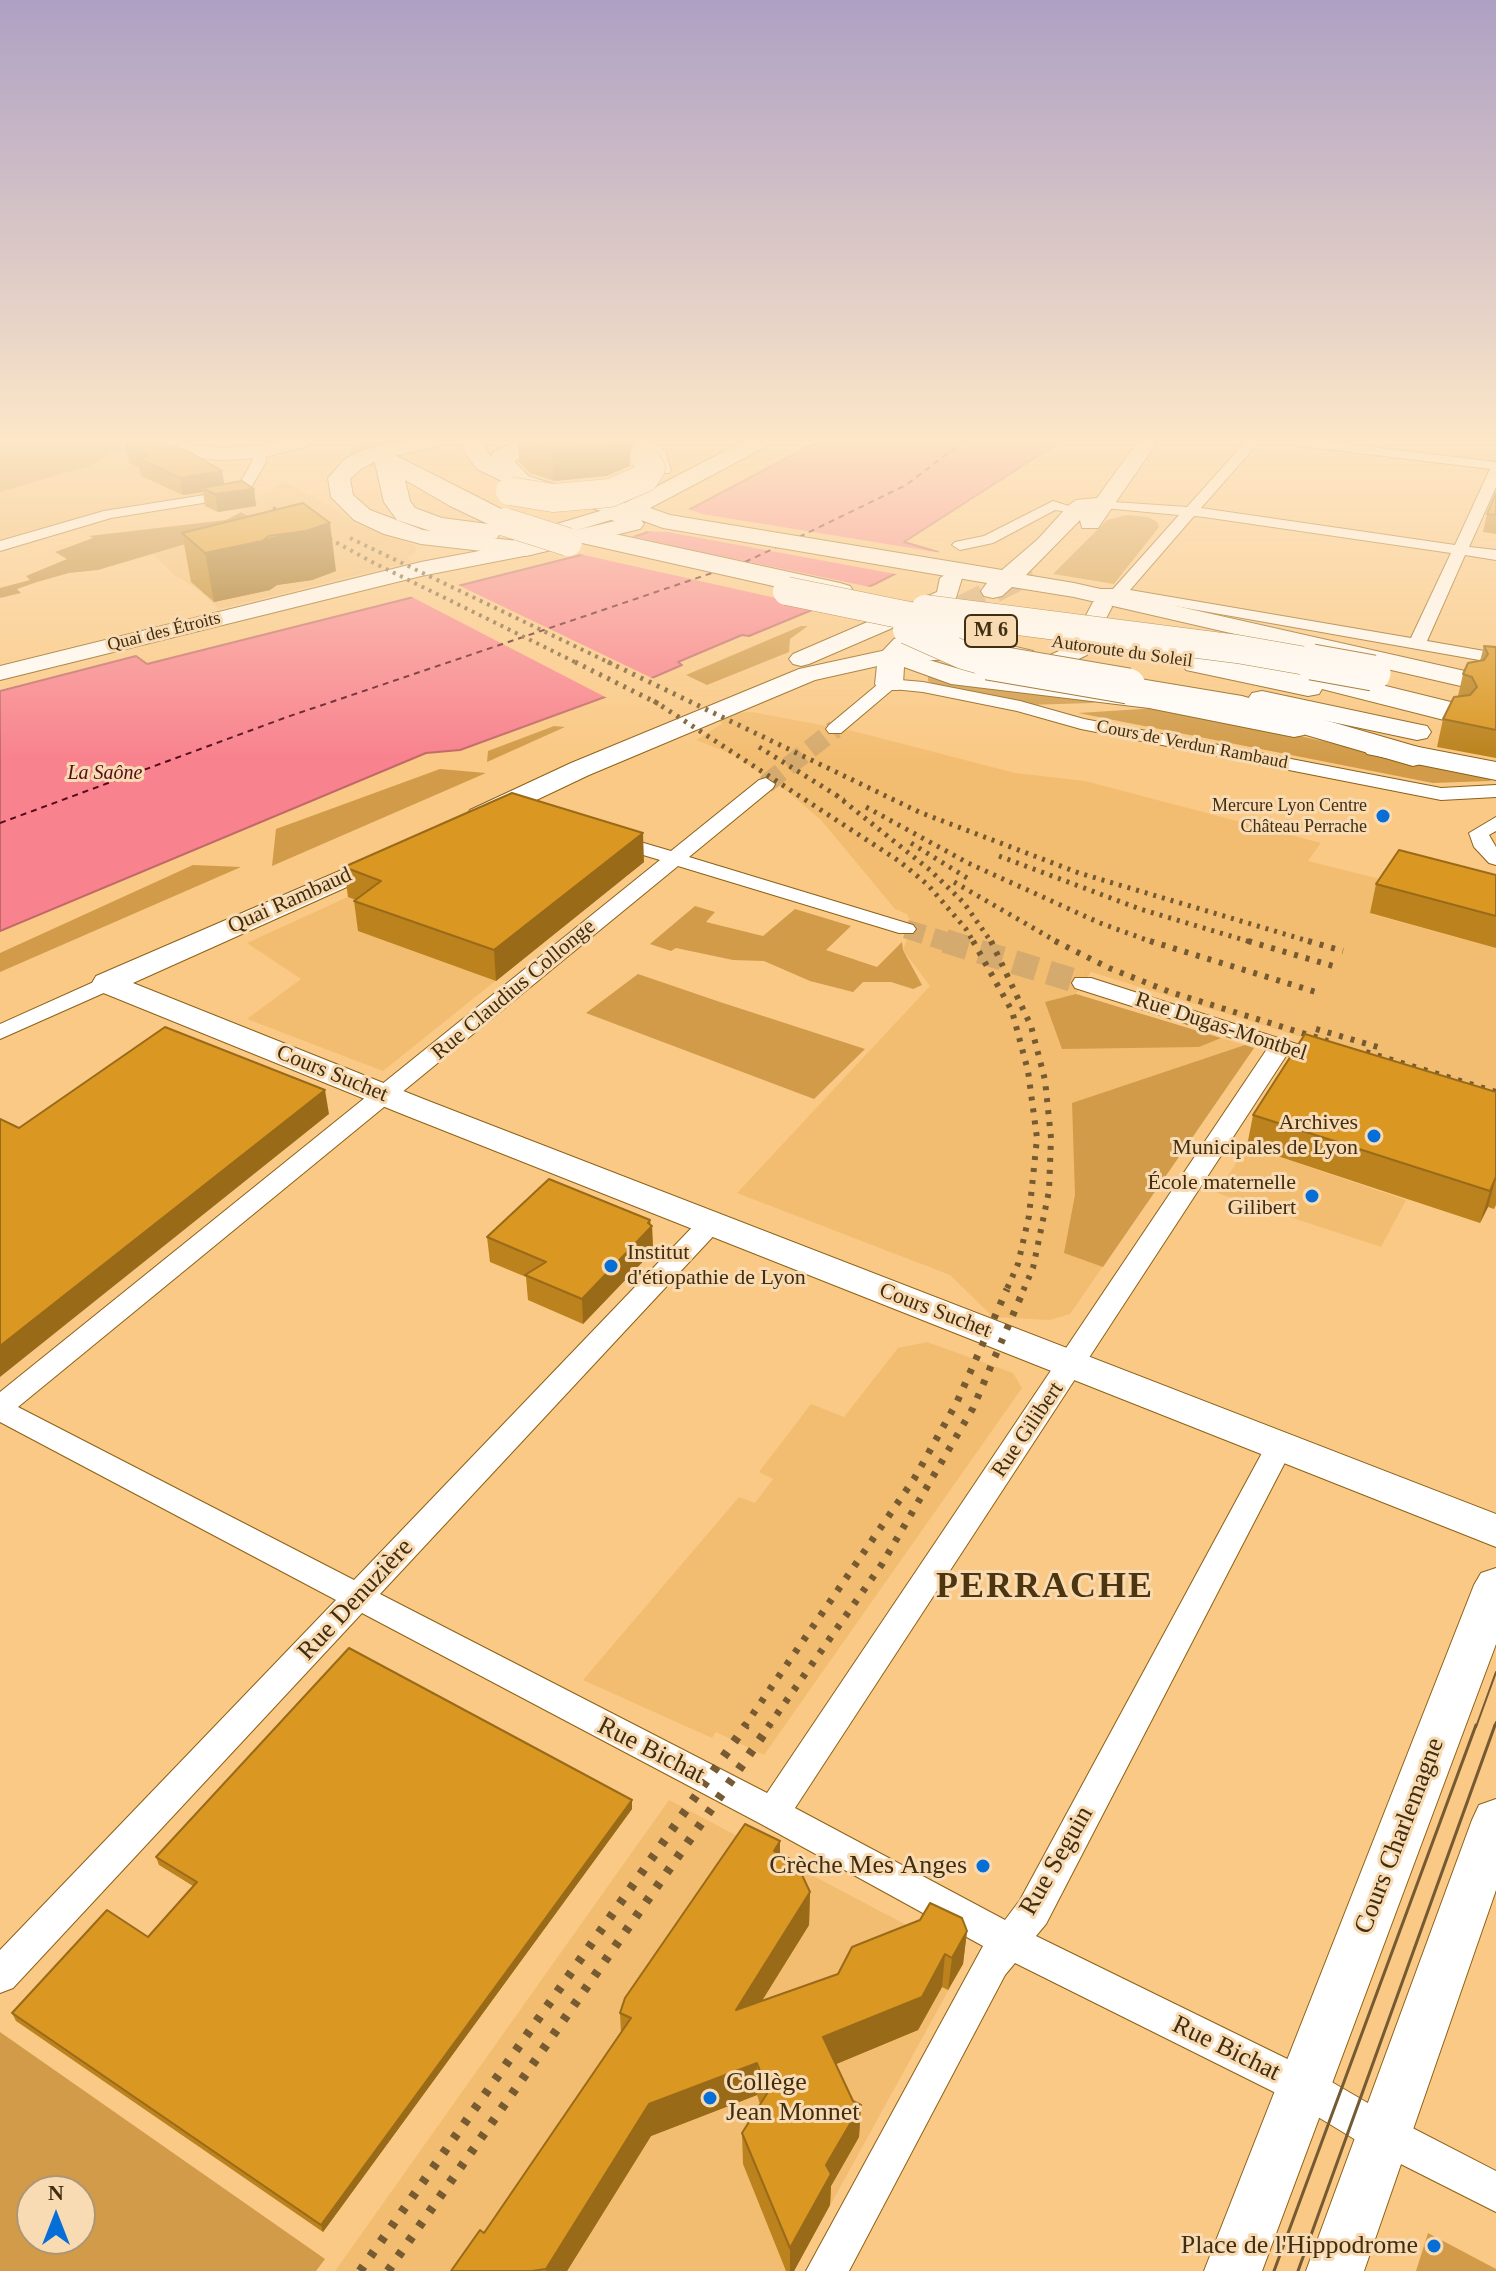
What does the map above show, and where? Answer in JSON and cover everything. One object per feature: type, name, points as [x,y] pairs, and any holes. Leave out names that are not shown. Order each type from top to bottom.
[{"type":"highway","name":"Autoroute du Soleil","points":[[586,547],[980,630],[1266,665],[1454,707]]},
{"type":"highway","name":"Autoroute du Soleil","points":[[638,547],[925,609],[1199,658],[1378,718],[1454,707]]},
{"type":"highway","points":[[787,591],[900,627],[981,661],[1041,674],[1231,703],[1413,756]]},
{"type":"highway","points":[[925,609],[1266,653],[1373,673],[1454,707]]},
{"type":"main road","points":[[417,547],[433,557],[459,547]]},
{"type":"main road","points":[[526,549],[534,547]]},
{"type":"main road","points":[[836,547],[950,564],[1074,590],[1454,707]]},
{"type":"main road","points":[[950,564],[993,563],[1011,557],[1024,547]]},
{"type":"main road","points":[[889,684],[903,645],[974,608],[1042,547]]},
{"type":"main road","points":[[1032,572],[1067,547]]},
{"type":"main road","points":[[950,564],[973,590],[970,638],[977,646],[991,652],[1199,685],[1382,726],[1454,707]]},
{"type":"main road","points":[[974,608],[1026,598],[1110,600]]},
{"type":"main road","points":[[900,651],[933,672],[951,676],[1194,707],[1413,756],[1496,771]]},
{"type":"main road","points":[[1020,706],[1059,709],[1136,705],[1194,707]]},
{"type":"street","points":[[1056,661],[1079,650],[1110,600],[1158,547]]},
{"type":"street","points":[[1439,547],[1496,555]]},
{"type":"street","points":[[1417,644],[1461,547]]},
{"type":"street","name":"Quai des Étroits","points":[[0,673],[433,557],[526,549]]},
{"type":"street","points":[[456,827],[514,809],[644,728],[947,596],[950,564]]},
{"type":"street","points":[[1110,600],[1150,596],[1496,658]]},
{"type":"street","points":[[704,701],[900,651]]},
{"type":"street","points":[[580,769],[808,674],[900,651],[991,652]]},
{"type":"street","points":[[808,674],[889,684]]},
{"type":"street","points":[[835,729],[889,684]]},
{"type":"street","name":"Cours de Verdun Rambaud","points":[[889,684],[923,687],[1020,706],[1081,724],[1441,794],[1496,791]]},
{"type":"street","name":"Rue Claudius Collonge","points":[[0,1409],[766,784]]},
{"type":"street","points":[[1496,823],[1479,833],[1481,843],[1496,859]]},
{"type":"street","points":[[599,836],[906,929]]},
{"type":"street","name":"Quai Rambaud","points":[[0,1032],[415,845]]},
{"type":"street","name":"Cours Suchet","points":[[107,983],[386,1096],[1496,1531]]},
{"type":"street","name":"Rue Dugas-Montbel","points":[[1083,983],[1320,1058]]},
{"type":"street","name":"Rue Gilibert","points":[[773,1813],[1281,1046]]},
{"type":"street","name":"Rue Denuzière","points":[[0,1976],[711,1223]]},
{"type":"street","name":"Rue Bichat","points":[[0,1409],[773,1813],[1009,1941],[1304,2087]]},
{"type":"street","name":"Rue Seguin","points":[[827,2271],[992,1963],[1033,1912],[1279,1447]]},
{"type":"street","name":"Cours Charlemagne","points":[[1233,2271],[1496,1585]]},
{"type":"street","points":[[1335,2271],[1496,1820]]},
{"type":"street","points":[[1304,2087],[1383,2134],[1496,2192]]},
{"type":"shaded area","points":[[69,547],[176,547],[98,570],[69,573],[37,582],[17,589],[21,593],[0,598],[0,588],[30,580],[26,576],[67,559],[55,552]]},
{"type":"shaded area","points":[[176,547],[417,548],[407,558],[412,562],[219,609],[196,588],[174,575],[153,554]]},
{"type":"shaded area","points":[[1080,547],[1143,547],[1114,584],[1053,574]]},
{"type":"shaded area","points":[[801,626],[808,626],[790,639],[789,652],[707,685],[686,675]]},
{"type":"shaded area","points":[[928,675],[1108,698],[1092,703],[1027,705],[934,684],[928,681]]},
{"type":"shaded area","points":[[1158,708],[1493,778],[1490,781],[1433,783],[1078,713]]},
{"type":"shaded area","points":[[752,712],[853,731],[1015,773],[1085,781],[1321,843],[1308,861],[1384,880],[1371,914],[1496,948],[1496,1097],[1091,972],[1076,994],[1254,1048],[1070,1314],[1050,1320],[993,1317],[950,1275],[737,1193],[930,986],[903,950],[912,925],[907,914],[895,909],[821,820],[788,792],[736,756],[696,740],[722,724],[715,714]]},
{"type":"shaded area","points":[[554,726],[565,727],[487,762],[488,751]]},
{"type":"shaded area","points":[[440,769],[486,773],[272,866],[276,829]]},
{"type":"shaded area","points":[[514,821],[644,862],[383,1071],[247,1019],[301,979],[247,943]]},
{"type":"shaded area","points":[[193,865],[241,867],[0,972],[0,953]]},
{"type":"shaded area","points":[[695,906],[715,912],[706,922],[763,936],[795,909],[851,926],[826,950],[877,967],[902,942],[903,950],[922,985],[913,989],[891,982],[863,982],[853,992],[810,981],[764,961],[733,960],[676,948],[671,951],[650,944]]},
{"type":"shaded area","points":[[638,974],[865,1049],[814,1099],[586,1013]]},
{"type":"shaded area","points":[[1076,994],[1221,1038],[1199,1047],[1062,1049],[1045,1002]]},
{"type":"shaded area","points":[[1245,1045],[1254,1048],[1103,1267],[1064,1253],[1075,1195],[1072,1103]]},
{"type":"shaded area","name":"École maternelle Gilibert","points":[[1247,1146],[1406,1200],[1381,1247],[1217,1193]]},
{"type":"shaded area","points":[[927,1342],[1013,1373],[1022,1388],[764,1755],[716,1732],[712,1738],[583,1680],[739,1497],[755,1503],[773,1479],[759,1472],[811,1404],[844,1417],[898,1348]]},
{"type":"shaded area","name":"Collège Jean Monnet","points":[[669,1800],[916,1930],[963,1964],[794,2271],[335,2271]]},
{"type":"shaded area","points":[[0,2032],[325,2259],[316,2271],[0,2271]]},
{"type":"shaded area","points":[[1428,2233],[1496,2269],[1496,2271],[1416,2271]]},
{"type":"water","name":"La Saône","points":[[604,547],[921,547],[938,552],[875,584],[678,662],[682,665],[624,690],[460,750],[426,753],[0,931],[0,691],[136,656],[147,664]]},
{"type":"pier","points":[[592,547],[678,547],[875,588],[825,609],[575,553]]},
{"type":"pier","points":[[749,547],[905,547],[942,553],[901,575]]},
{"type":"pier","points":[[456,584],[656,680],[609,699],[408,595]]},
{"type":"building","points":[[198,547],[234,547],[205,553]]},
{"type":"building","points":[[1484,646],[1496,647],[1496,730],[1443,719],[1454,697],[1470,695],[1477,687],[1472,677],[1463,674],[1468,663],[1484,660],[1488,654]]},
{"type":"building","points":[[512,793],[643,833],[494,950],[354,901],[381,881],[344,867]]},
{"type":"building","points":[[1399,850],[1496,875],[1496,916],[1376,884]]},
{"type":"building","points":[[165,1027],[325,1090],[0,1346],[0,1119],[19,1128]]},
{"type":"building","name":"Archives Municipales de Lyon","points":[[1305,1034],[1496,1092],[1496,1177],[1490,1191],[1253,1115]]},
{"type":"building","points":[[549,1179],[650,1220],[648,1223],[652,1226],[582,1299],[525,1275],[546,1262],[487,1237]]},
{"type":"building","points":[[349,1648],[632,1800],[321,2225],[12,2013],[107,1910],[148,1937],[197,1882],[156,1857]]},
{"type":"building","name":"Collège Jean Monnet","points":[[745,1824],[780,1841],[774,1851],[796,1862],[810,1892],[736,2010],[838,1974],[852,1947],[920,1920],[930,1903],[962,1918],[967,1931],[952,1958],[945,1954],[922,1997],[823,2037],[853,2101],[861,2105],[826,2165],[831,2174],[790,2248],[742,2133],[768,2092],[757,2063],[649,2104],[546,2269],[451,2271],[480,2230],[484,2233],[631,2018],[620,2013],[625,1998]]},
{"type":"ferry route","points":[[745,562],[777,547]]},
{"type":"ferry route","points":[[0,823],[287,717],[712,573]]},
{"type":"tunnel","points":[[930,623],[1032,572]]},
{"type":"tunnel","points":[[766,784],[835,729]]},
{"type":"tunnel","points":[[906,929],[951,943]]},
{"type":"tunnel","points":[[945,941],[1083,983]]},
{"type":"tram line","points":[[1476,1727],[1496,1672]]},
{"type":"tram line","points":[[1494,1727],[1496,1722]]},
{"type":"tram line","points":[[1274,2271],[1476,1725]]},
{"type":"tram line","points":[[1298,2271],[1495,1725]]},
{"type":"railway","points":[[345,547],[579,664]]},
{"type":"railway","points":[[369,547],[612,664]]},
{"type":"railway","points":[[575,662],[579,664]]},
{"type":"railway","points":[[608,662],[919,812],[1079,873],[1315,943]]},
{"type":"railway","points":[[579,664],[657,703]]},
{"type":"railway","points":[[657,703],[663,706]]},
{"type":"railway","points":[[657,703],[899,861],[928,885],[966,929],[974,943]]},
{"type":"railway","points":[[759,747],[836,795]]},
{"type":"railway","points":[[836,795],[844,800]]},
{"type":"railway","points":[[836,795],[930,870],[964,903],[992,943]]},
{"type":"railway","points":[[866,807],[968,863],[1100,923],[1155,943]]},
{"type":"railway","points":[[911,843],[972,881]]},
{"type":"railway","points":[[999,856],[1140,909],[1254,943]]},
{"type":"railway","points":[[954,882],[1059,943]]},
{"type":"railway","points":[[973,941],[1012,1011],[1028,1071],[1037,1138],[1029,1216],[1018,1264],[1006,1291]]},
{"type":"railway","points":[[1055,941],[1059,943]]},
{"type":"railway","points":[[1150,941],[1316,992]]},
{"type":"railway","points":[[1248,941],[1333,966]]},
{"type":"railway","points":[[1308,941],[1315,943]]},
{"type":"railway","points":[[992,943],[1031,1026],[1045,1080],[1051,1138],[1049,1191],[1033,1268],[1023,1291]]},
{"type":"railway","points":[[1059,943],[1109,968],[1170,992],[1328,1041]]},
{"type":"railway","points":[[1315,943],[1343,951]]},
{"type":"railway","points":[[1316,1029],[1381,1048]]},
{"type":"railway","points":[[1366,1052],[1496,1092]]},
{"type":"railway","points":[[744,1727],[914,1479],[957,1402],[1007,1289]]},
{"type":"railway","points":[[768,1727],[882,1564],[973,1408],[1024,1289]]},
{"type":"railway","points":[[360,2271],[746,1725]]},
{"type":"railway","points":[[388,2271],[770,1725]]},
{"type":"place","name":"Mercure Lyon Centre Château Perrache","points":[[1383,816]]},
{"type":"place","name":"Archives Municipales de Lyon","points":[[1374,1136]]},
{"type":"place","name":"École maternelle Gilibert","points":[[1312,1196]]},
{"type":"place","name":"Institut d'étiopathie de Lyon","points":[[611,1266]]},
{"type":"place","name":"Crèche Mes Anges","points":[[983,1866]]},
{"type":"place","name":"Collège Jean Monnet","points":[[710,2098]]},
{"type":"place","name":"Place de l'Hippodrome","points":[[1434,2246]]},
{"type":"district","name":"PERRACHE","points":[[1045,1588]]}]
